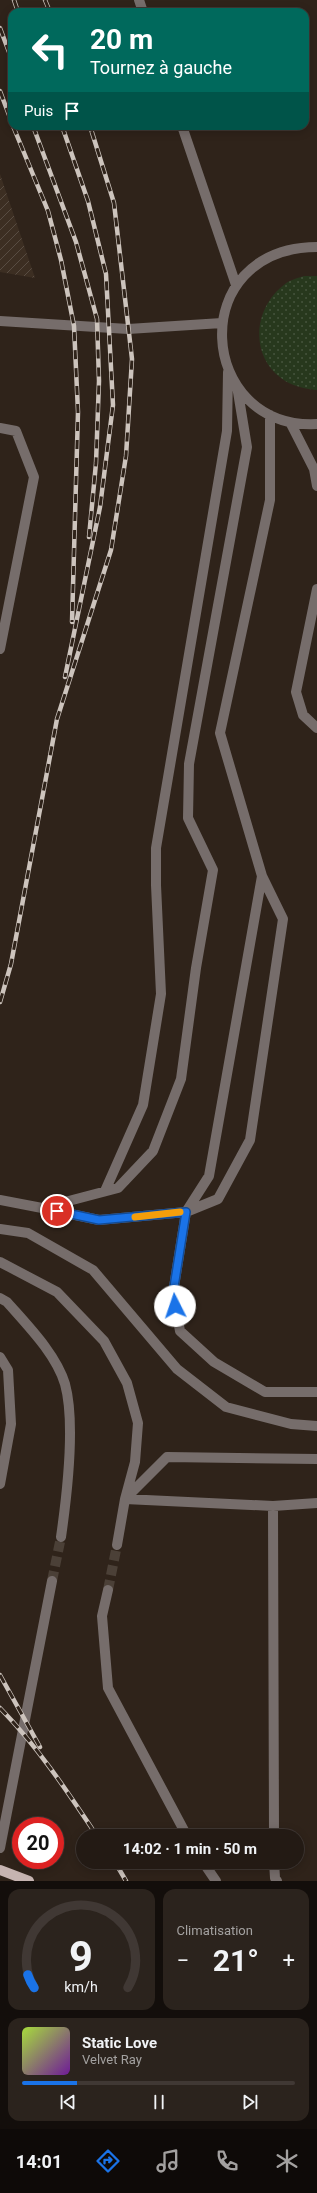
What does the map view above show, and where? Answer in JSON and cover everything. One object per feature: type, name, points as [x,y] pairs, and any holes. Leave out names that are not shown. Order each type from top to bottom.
[{"type":"main road","points":[[0,1870],[29,1881]]},
{"type":"lane","points":[[183,130],[236,285]]},
{"type":"lane","points":[[105,1191],[143,1105],[161,994],[156,885],[156,848],[227,431],[228,372],[222,348],[222,323],[229,297],[236,285],[252,267],[273,254],[296,247],[317,247]]},
{"type":"lane","points":[[0,321],[128,329],[222,323]]},
{"type":"lane","points":[[228,372],[237,386],[252,402],[270,415],[290,422],[317,424]]},
{"type":"lane","points":[[42,1208],[118,1188],[153,1151],[181,1079],[196,968],[213,870],[188,818],[189,764],[248,447],[237,386]]},
{"type":"lane","points":[[0,1200],[99,1220],[186,1212],[218,1199],[250,1140],[283,919],[262,876],[220,733],[270,500],[270,415]]},
{"type":"lane","points":[[290,422],[314,469],[317,486]]},
{"type":"lane","points":[[0,428],[16,431],[34,477],[0,649]]},
{"type":"lane","points":[[317,589],[296,692],[303,715],[317,728]]},
{"type":"lane","points":[[262,876],[209,1176],[186,1212],[173,1293],[180,1332],[214,1362],[265,1392],[317,1392]]},
{"type":"lane","points":[[0,1228],[28,1234],[93,1270],[176,1369],[226,1407],[291,1424],[317,1426]]},
{"type":"lane","points":[[0,1262],[57,1292],[104,1341],[128,1383],[138,1423],[135,1462],[117,1545]]},
{"type":"lane","points":[[0,1298],[8,1302],[46,1347],[64,1383],[70,1416],[65,1507],[61,1537]]},
{"type":"lane","points":[[0,1357],[8,1370],[11,1424],[0,1484]]},
{"type":"lane","points":[[126,1499],[167,1458],[317,1459]]},
{"type":"lane","points":[[126,1499],[273,1506],[317,1504]]},
{"type":"lane","points":[[273,1506],[274,1829]]},
{"type":"lane","points":[[0,1848],[52,1581]]},
{"type":"lane","points":[[108,1590],[102,1616],[108,1688],[183,1829]]},
{"type":"lane","points":[[208,1869],[216,1881]]},
{"type":"lane","points":[[274,1869],[275,1878],[277,1881]]},
{"type":"shaded area","points":[[0,174],[35,278],[0,272]]},
{"type":"green space","points":[[304,276],[317,276],[317,390],[297,386],[281,378],[271,368],[264,356],[260,344],[259,331],[267,305],[285,284]]},
{"type":"tunnel","points":[[52,1581],[61,1537]]},
{"type":"tunnel","points":[[108,1590],[117,1545]]},
{"type":"railway","points":[[14,0],[17,8]]},
{"type":"railway","points":[[45,0],[48,8]]},
{"type":"railway","points":[[0,28],[8,49]]},
{"type":"railway","points":[[0,91],[8,112]]},
{"type":"railway","points":[[15,130],[48,211],[61,260],[74,326],[78,412],[72,622]]},
{"type":"railway","points":[[34,130],[76,242],[97,319],[99,381],[96,463],[89,537]]},
{"type":"railway","points":[[63,130],[88,201],[106,274],[113,405],[100,507],[65,677]]},
{"type":"railway","points":[[0,1002],[11,964],[57,719],[111,550],[126,456],[132,359],[114,203],[91,130]]},
{"type":"railway","points":[[0,1675],[40,1747]]},
{"type":"railway","points":[[0,1708],[27,1738],[63,1786],[92,1829]]},
{"type":"railway","points":[[119,1869],[126,1881]]},
{"type":"slow traffic","points":[[135,1217],[180,1212]]},
{"type":"route","points":[[57,1211],[99,1220],[186,1212],[173,1293],[175,1306]]}]
